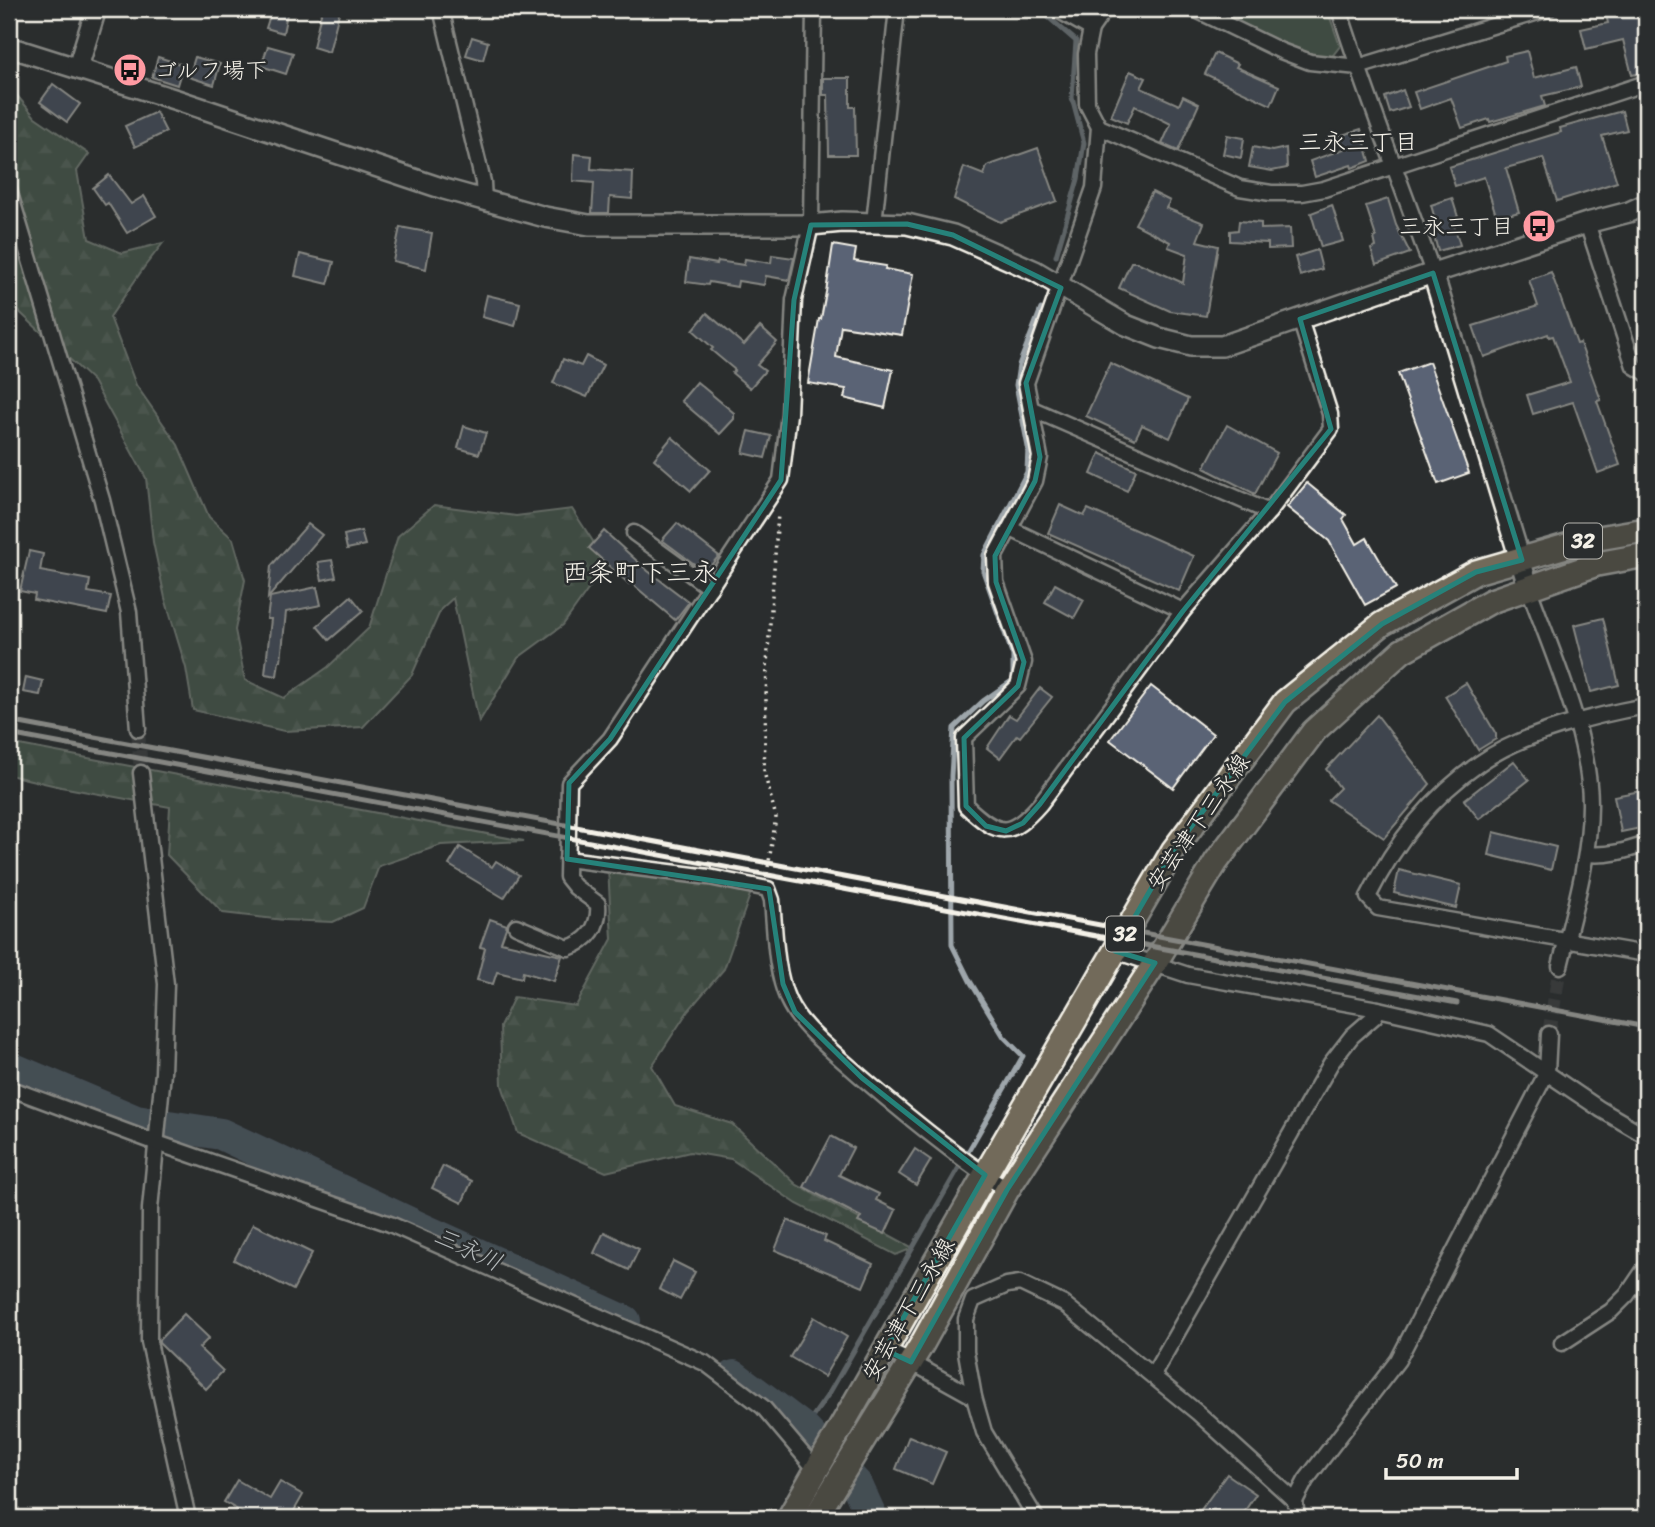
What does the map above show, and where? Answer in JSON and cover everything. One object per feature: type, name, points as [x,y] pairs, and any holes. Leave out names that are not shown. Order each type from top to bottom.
[{"type":"main road","name":"安芸津下三永線","points":[[789,1518],[885,1350],[977,1169],[1115,951],[1173,851],[1285,702],[1382,624],[1476,572],[1587,540],[1646,530]]},
{"type":"main road","name":"安芸津下三永線","points":[[816,1518],[911,1362],[1007,1190],[1155,963],[1216,862],[1314,731],[1402,651],[1491,601],[1597,564],[1646,555]]},
{"type":"street","points":[[78,68],[96,9]]},
{"type":"street","points":[[441,9],[483,182],[484,202]]},
{"type":"street","points":[[516,926],[568,948],[586,939],[594,929],[599,915],[598,904],[575,887],[567,877],[569,783],[610,739],[781,480],[789,414],[794,300],[811,225],[814,9]]},
{"type":"street","points":[[874,223],[897,9]]},
{"type":"street","points":[[1056,9],[1091,29]]},
{"type":"street","points":[[1105,9],[1091,29],[1086,54],[1087,103],[1099,127],[1094,188],[1026,383],[1040,457],[1035,481],[996,556],[996,582],[1024,662],[1018,685],[964,738],[966,806],[986,826],[1006,831],[1023,823],[1040,804],[1183,611],[1269,512],[1331,429],[1330,414],[1300,319]]},
{"type":"street","points":[[1194,9],[1310,62],[1358,67],[1548,9]]},
{"type":"street","points":[[1339,9],[1433,273],[1530,589],[1577,723],[1590,802],[1587,853],[1560,966]]},
{"type":"street","points":[[9,47],[484,202],[589,225],[811,225],[842,222],[907,224],[953,235],[1018,262],[1126,325],[1159,338],[1191,346],[1222,345],[1433,273],[1629,212],[1646,204]]},
{"type":"street","points":[[1099,127],[1240,188],[1271,193],[1302,193],[1324,189],[1396,166],[1646,83]]},
{"type":"street","points":[[9,190],[102,500],[129,612],[138,729]]},
{"type":"street","points":[[1587,223],[1633,366],[1646,373]]},
{"type":"street","points":[[1032,409],[1269,512]]},
{"type":"street","points":[[1011,529],[1183,611]]},
{"type":"street","points":[[634,533],[710,588]]},
{"type":"street","points":[[1646,706],[1577,723],[1524,740],[1481,762],[1439,797],[1407,831],[1385,863],[1368,897],[1378,908],[1646,954]]},
{"type":"street","points":[[141,773],[166,984],[163,1073],[150,1209],[149,1342],[188,1518]]},
{"type":"street","points":[[1587,853],[1601,855],[1625,852],[1646,844]]},
{"type":"street","points":[[567,859],[709,877],[768,889],[772,900],[783,984],[795,1012],[812,1032],[862,1078],[958,1155],[1007,1190]]},
{"type":"street","points":[[1115,951],[1188,975],[1378,1009],[1489,1034],[1600,1110],[1646,1136]]},
{"type":"street","points":[[1153,1375],[1331,1063],[1352,1036],[1376,1016],[1378,1009]]},
{"type":"street","points":[[1297,1518],[1295,1501],[1306,1480],[1398,1360],[1547,1072],[1549,1034]]},
{"type":"street","points":[[9,1088],[157,1138],[390,1224],[705,1363],[763,1407],[817,1471]]},
{"type":"street","points":[[1562,1343],[1611,1311],[1627,1295],[1646,1267]]},
{"type":"street","points":[[1036,1518],[984,1432],[966,1352],[966,1319],[973,1300],[1007,1285],[1020,1283],[1064,1304],[1153,1375],[1295,1501]]},
{"type":"street","points":[[885,1350],[974,1397]]},
{"type":"path","points":[[768,889],[766,872],[776,817],[764,772],[767,664],[781,480]]},
{"type":"highlighted area","points":[[907,224],[953,235],[1061,288],[1026,383],[1040,457],[1035,481],[995,556],[996,582],[1024,662],[1018,686],[964,738],[966,806],[986,826],[1006,831],[1023,823],[1040,804],[1183,611],[1331,429],[1300,319],[1433,273],[1522,560],[1476,572],[1382,624],[1285,702],[1173,851],[1115,951],[1155,963],[1007,1190],[911,1362],[885,1350],[985,1175],[862,1078],[795,1012],[783,984],[769,889],[567,859],[569,783],[610,739],[781,480],[794,300],[811,225]]},
{"type":"green space","points":[[1242,9],[1327,9],[1340,46],[1330,59],[1286,46],[1235,22]]},
{"type":"green space","points":[[9,86],[35,117],[89,154],[77,171],[89,239],[122,253],[163,243],[110,317],[136,385],[178,445],[209,517],[233,539],[245,580],[235,630],[245,680],[284,698],[328,667],[369,628],[398,536],[434,505],[516,516],[572,509],[607,563],[563,625],[518,658],[479,722],[453,598],[441,609],[412,675],[363,727],[284,731],[193,710],[186,668],[165,598],[153,542],[146,478],[93,381],[9,302]]},
{"type":"green space","points":[[9,743],[524,841],[441,845],[379,866],[363,908],[333,922],[223,913],[167,855],[170,807],[9,775]]},
{"type":"green space","points":[[608,868],[751,892],[724,969],[688,1011],[652,1066],[675,1106],[732,1124],[797,1185],[913,1248],[896,1255],[797,1204],[731,1159],[690,1152],[606,1172],[518,1133],[502,1085],[500,1027],[514,997],[576,1006],[612,939]]},
{"type":"building","points":[[272,9],[288,9],[283,33],[266,28]]},
{"type":"building","points":[[322,9],[340,9],[329,52],[313,47]]},
{"type":"building","points":[[1628,9],[1628,13],[1646,9],[1646,72],[1632,75],[1623,40],[1586,49],[1581,29],[1608,23],[1606,15]]},
{"type":"building","points":[[472,37],[488,42],[483,60],[466,55]]},
{"type":"building","points":[[268,46],[293,53],[286,74],[261,66]]},
{"type":"building","points":[[1527,51],[1534,78],[1576,67],[1581,87],[1542,96],[1545,106],[1462,128],[1451,98],[1420,109],[1414,92],[1506,61],[1505,56]]},
{"type":"building","points":[[1215,53],[1238,64],[1236,67],[1279,86],[1271,105],[1205,74]]},
{"type":"building","points":[[158,57],[183,65],[177,85],[152,77]]},
{"type":"building","points":[[195,57],[220,64],[214,85],[189,77]]},
{"type":"building","points":[[1130,71],[1146,78],[1141,88],[1179,105],[1183,96],[1199,104],[1178,151],[1162,144],[1171,124],[1135,106],[1127,123],[1111,116]]},
{"type":"building","points":[[823,78],[850,78],[850,107],[855,107],[856,155],[829,155],[828,95],[823,95]]},
{"type":"building","points":[[53,84],[80,104],[67,122],[40,102]]},
{"type":"building","points":[[1403,90],[1409,107],[1390,113],[1385,97]]},
{"type":"building","points":[[1622,111],[1627,130],[1602,136],[1617,182],[1557,201],[1543,158],[1506,168],[1519,212],[1497,218],[1484,177],[1455,186],[1449,167],[1561,132],[1560,128]]},
{"type":"building","points":[[156,112],[166,132],[135,147],[125,126]]},
{"type":"building","points":[[1361,129],[1370,161],[1315,177],[1310,161],[1344,149],[1339,136]]},
{"type":"building","points":[[1227,135],[1244,138],[1241,158],[1223,154]]},
{"type":"building","points":[[1253,147],[1272,151],[1286,148],[1287,168],[1272,171],[1249,167]]},
{"type":"building","points":[[1038,148],[1057,201],[1000,222],[954,199],[964,167],[984,175],[987,166]]},
{"type":"building","points":[[574,154],[592,156],[591,169],[633,172],[632,199],[610,197],[609,213],[592,213],[594,183],[573,181]]},
{"type":"building","points":[[109,175],[131,204],[144,196],[156,216],[127,233],[108,203],[105,205],[93,188]]},
{"type":"building","points":[[1152,192],[1170,201],[1166,208],[1204,223],[1197,241],[1218,246],[1206,316],[1170,311],[1119,288],[1131,262],[1137,262],[1183,283],[1187,254],[1168,247],[1170,242],[1135,224]]},
{"type":"building","points":[[1452,198],[1458,217],[1452,219],[1460,245],[1438,251],[1433,232],[1438,230],[1431,205]]},
{"type":"building","points":[[1388,199],[1396,225],[1410,253],[1376,265],[1371,249],[1376,247],[1376,237],[1366,206]]},
{"type":"building","points":[[1332,205],[1343,241],[1321,247],[1311,213]]},
{"type":"building","points":[[1239,221],[1261,223],[1261,229],[1290,228],[1291,248],[1268,249],[1268,243],[1230,241],[1230,231],[1238,230]]},
{"type":"building","points":[[400,227],[432,233],[426,269],[393,261]]},
{"type":"building","points":[[833,245],[856,249],[854,261],[913,274],[902,335],[841,326],[836,357],[893,370],[885,408],[844,398],[846,389],[808,383]]},
{"type":"building","points":[[1317,250],[1322,269],[1300,276],[1295,257]]},
{"type":"building","points":[[300,254],[334,262],[328,284],[295,276]]},
{"type":"building","points":[[772,255],[794,258],[789,280],[766,276],[764,285],[738,281],[737,287],[709,282],[708,285],[686,282],[689,259],[744,265],[745,259],[771,263]]},
{"type":"building","points":[[1551,272],[1601,400],[1597,401],[1620,465],[1598,473],[1573,402],[1533,414],[1527,395],[1570,382],[1553,336],[1549,337],[1548,334],[1484,357],[1473,326],[1538,306],[1529,280]]},
{"type":"building","points":[[487,295],[520,303],[515,326],[482,317]]},
{"type":"building","points":[[707,313],[744,345],[760,327],[777,342],[757,365],[765,371],[750,388],[732,373],[735,370],[693,330]]},
{"type":"building","points":[[586,356],[603,365],[587,397],[553,383],[563,359],[581,366]]},
{"type":"building","points":[[1429,362],[1469,473],[1438,484],[1398,373]]},
{"type":"building","points":[[1110,363],[1188,399],[1170,438],[1142,425],[1135,439],[1086,416]]},
{"type":"building","points":[[697,382],[734,413],[734,419],[720,434],[681,401]]},
{"type":"building","points":[[1227,425],[1277,453],[1255,494],[1204,468]]},
{"type":"building","points":[[464,426],[486,433],[479,454],[458,448]]},
{"type":"building","points":[[749,431],[771,436],[765,458],[743,453]]},
{"type":"building","points":[[672,437],[710,470],[691,491],[654,459]]},
{"type":"building","points":[[1100,453],[1136,470],[1127,491],[1091,474]]},
{"type":"building","points":[[1307,483],[1346,515],[1343,519],[1357,544],[1367,538],[1396,588],[1365,605],[1329,541],[1287,507]]},
{"type":"building","points":[[1060,505],[1084,516],[1088,509],[1194,556],[1179,591],[1048,533]]},
{"type":"building","points":[[677,523],[719,556],[705,572],[662,540]]},
{"type":"building","points":[[308,524],[322,535],[268,598],[271,566]]},
{"type":"building","points":[[361,531],[365,545],[347,549],[344,535]]},
{"type":"building","points":[[604,531],[648,571],[689,602],[675,620],[589,548]]},
{"type":"building","points":[[29,551],[43,554],[40,571],[90,580],[88,592],[111,596],[107,614],[34,600],[35,594],[20,591]]},
{"type":"building","points":[[332,560],[336,577],[322,580],[318,562]]},
{"type":"building","points":[[1055,584],[1084,600],[1074,618],[1045,602]]},
{"type":"building","points":[[317,587],[321,605],[286,612],[277,676],[265,674],[271,619],[267,619],[270,597]]},
{"type":"building","points":[[351,596],[363,611],[329,640],[317,626]]},
{"type":"building","points":[[1603,618],[1619,685],[1591,692],[1574,625]]},
{"type":"building","points":[[26,677],[43,681],[40,695],[23,692]]},
{"type":"building","points":[[1466,683],[1496,734],[1496,739],[1478,750],[1445,696]]},
{"type":"building","points":[[1151,686],[1213,734],[1173,788],[1110,740]]},
{"type":"building","points":[[1040,688],[1052,697],[1000,758],[987,748],[1009,715],[1016,719]]},
{"type":"building","points":[[1377,715],[1430,784],[1384,838],[1328,800],[1340,788],[1326,769]]},
{"type":"building","points":[[1514,761],[1529,780],[1479,819],[1464,800]]},
{"type":"building","points":[[1646,790],[1646,827],[1621,832],[1614,796]]},
{"type":"building","points":[[1494,832],[1556,847],[1551,870],[1489,855]]},
{"type":"building","points":[[460,847],[492,867],[496,861],[519,875],[504,898],[449,865]]},
{"type":"building","points":[[1399,870],[1461,885],[1456,908],[1394,893]]},
{"type":"building","points":[[490,919],[507,925],[501,942],[562,956],[554,981],[523,972],[522,978],[497,972],[493,984],[477,980],[485,948],[480,947]]},
{"type":"building","points":[[831,1136],[853,1148],[839,1175],[879,1194],[876,1200],[896,1210],[885,1234],[858,1222],[861,1217],[804,1187]]},
{"type":"building","points":[[915,1149],[931,1160],[916,1185],[899,1174]]},
{"type":"building","points":[[443,1166],[472,1181],[462,1203],[432,1188]]},
{"type":"building","points":[[787,1220],[826,1236],[824,1241],[873,1264],[863,1287],[775,1250]]},
{"type":"building","points":[[253,1224],[312,1253],[293,1290],[234,1260]]},
{"type":"building","points":[[604,1232],[639,1249],[629,1270],[594,1253]]},
{"type":"building","points":[[673,1261],[695,1272],[680,1300],[659,1289]]},
{"type":"building","points":[[184,1314],[209,1338],[199,1348],[223,1371],[206,1389],[159,1343]]},
{"type":"building","points":[[814,1317],[847,1337],[824,1377],[790,1357]]},
{"type":"building","points":[[909,1436],[946,1452],[932,1484],[896,1469]]},
{"type":"building","points":[[1227,1474],[1256,1494],[1240,1518],[1195,1518]]},
{"type":"building","points":[[237,1480],[270,1499],[280,1482],[303,1495],[290,1518],[252,1518],[224,1502]]},
{"type":"waterway","points":[[1039,9],[1076,41],[1072,98],[1084,143],[1078,179],[1056,256]]},
{"type":"waterway","points":[[804,1429],[830,1392],[1023,1056],[1004,1037],[952,945],[951,776],[954,728],[983,701],[1013,680],[1013,656],[983,571],[984,555],[1027,472],[1028,447],[1016,385],[1019,365],[1041,309]]},
{"type":"waterway","name":"三永川","points":[[9,1067],[136,1121],[221,1134],[625,1321]]},
{"type":"waterway","name":"三永川","points":[[734,1376],[804,1429],[857,1485],[872,1518]]},
{"type":"tunnel","points":[[138,729],[141,773]]},
{"type":"tunnel","points":[[1549,1034],[1560,966]]},
{"type":"railway","points":[[9,721],[1646,1027]]},
{"type":"railway","points":[[9,734],[1457,1003]]},
{"type":"place","name":"ゴルフ場下","points":[[130,70]]},
{"type":"place","name":"三永三丁目","points":[[1539,226]]},
{"type":"district","name":"三永三丁目","points":[[1358,142]]},
{"type":"district","name":"西条町下三永","points":[[640,572]]}]
